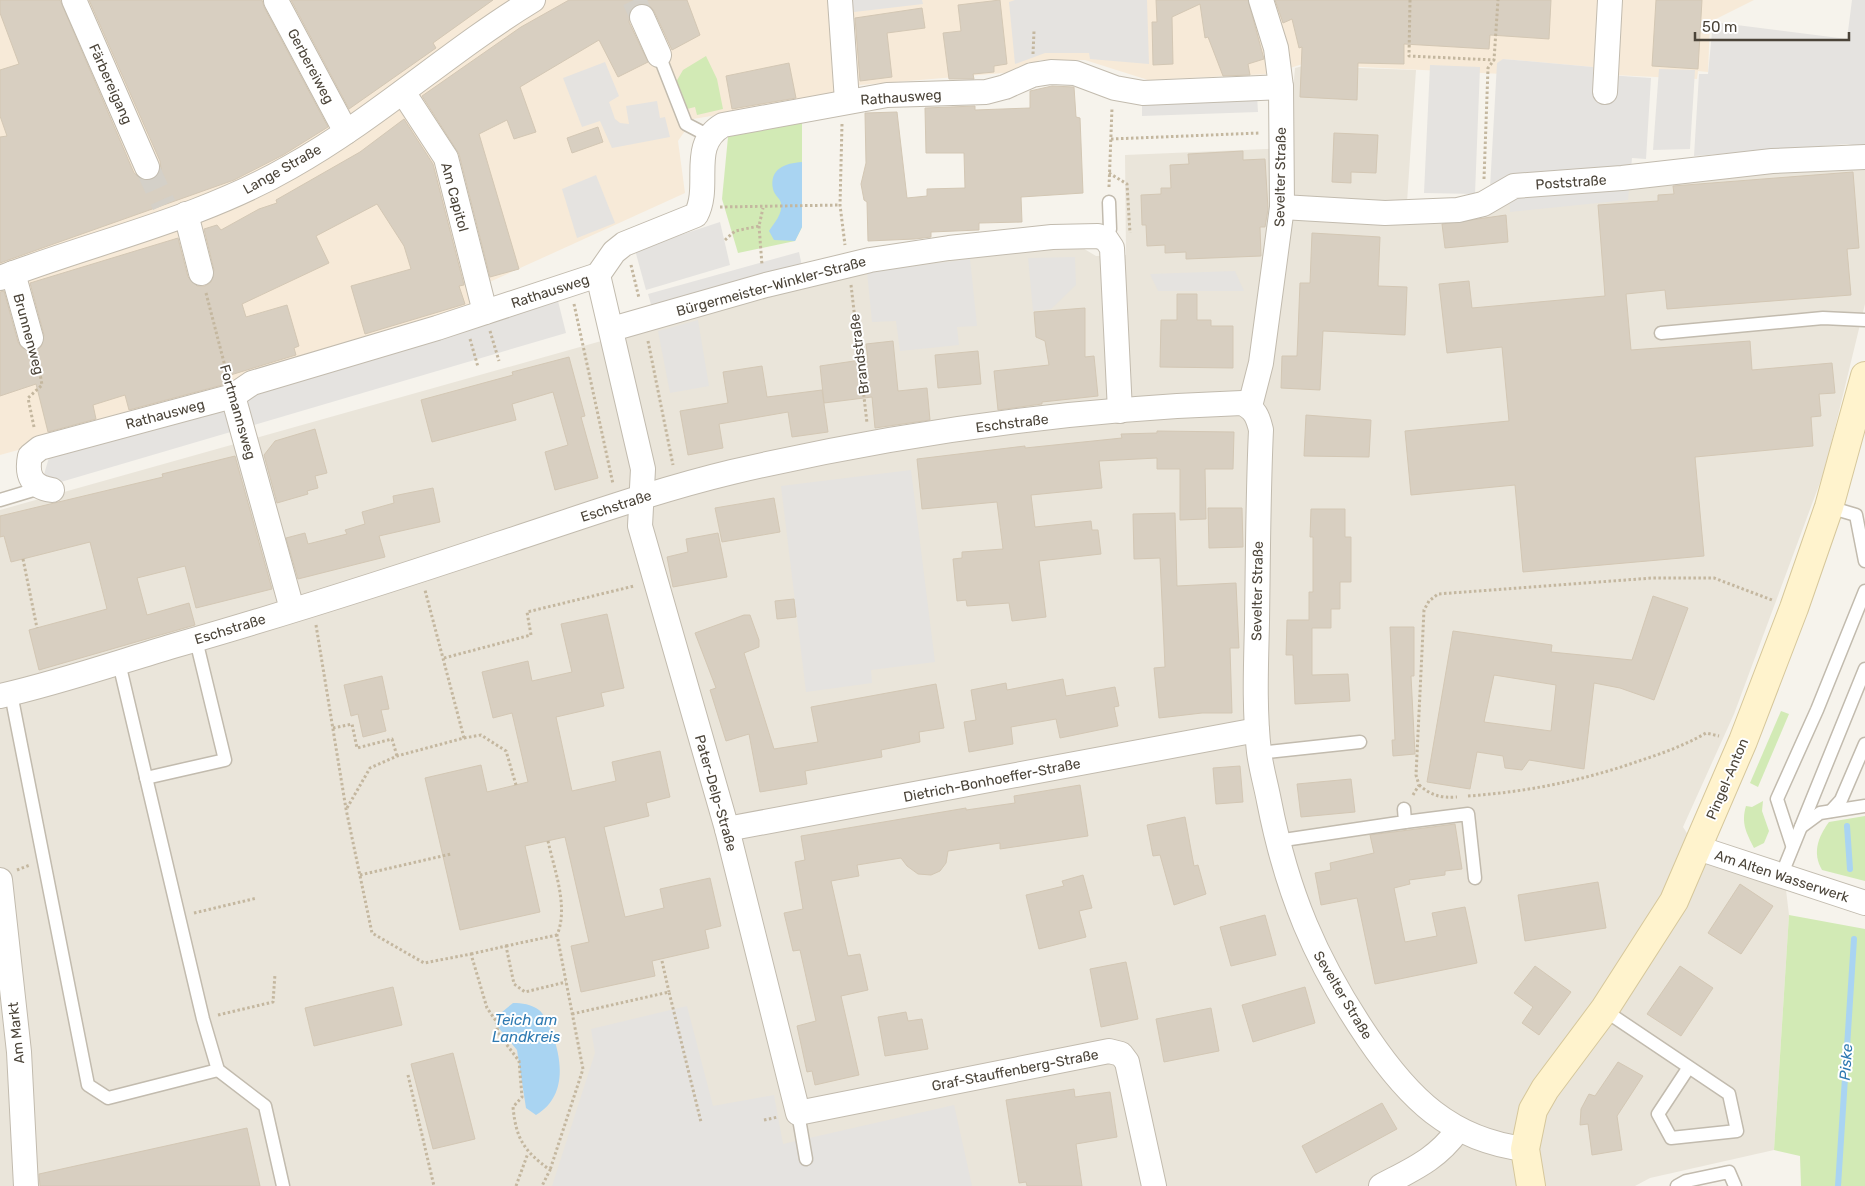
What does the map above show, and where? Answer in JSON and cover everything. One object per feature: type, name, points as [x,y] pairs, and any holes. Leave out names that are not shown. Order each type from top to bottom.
[{"type":"street","name":"Färbereigang","points":[[74,0],[147,167]]},
{"type":"street","name":"Gerbereiweg","points":[[276,0],[346,132]]},
{"type":"street","name":"Lange Straße","points":[[6,276],[173,213],[226,200],[282,172],[346,132],[462,47],[533,0]]},
{"type":"street","points":[[840,0],[845,108]]},
{"type":"street","name":"Sevelter Straße","points":[[1261,0],[1276,48],[1281,87],[1282,207],[1261,363],[1250,406],[1258,416],[1261,430],[1258,741],[1277,841],[1304,925],[1334,987],[1384,1062],[1411,1095],[1458,1130],[1508,1147],[1525,1149]]},
{"type":"street","points":[[1606,92],[1610,0]]},
{"type":"street","points":[[642,17],[659,55]]},
{"type":"street","name":"Rathausweg","points":[[709,136],[723,125],[845,108],[887,95],[986,92],[1004,87],[1032,75],[1051,72],[1075,73],[1115,88],[1143,93],[1281,87]]},
{"type":"street","name":"Am Capitol","points":[[403,92],[446,158],[474,315]]},
{"type":"street","points":[[702,204],[702,151],[709,136]]},
{"type":"street","name":"Poststraße","points":[[1282,207],[1416,213],[1458,210],[1483,204],[1514,186],[1622,178],[1772,161],[1865,157]]},
{"type":"street","name":"Rathausweg","points":[[40,448],[233,396],[252,383],[598,275],[614,252],[624,244],[696,215],[702,204]]},
{"type":"street","points":[[173,213],[201,273]]},
{"type":"street","name":"Bürgermeister-Winkler-Straße","points":[[612,329],[766,285],[849,264],[949,248],[1034,239],[1098,236],[1106,239]]},
{"type":"street","points":[[1106,239],[1112,248],[1114,258],[1120,411]]},
{"type":"street","points":[[598,275],[612,329],[642,469],[642,497]]},
{"type":"street","name":"Brunnenweg","points":[[6,276],[31,338]]},
{"type":"street","name":"Pingel-Anton","points":[[1525,1149],[1533,1110],[1545,1089],[1604,1010],[1674,901],[1698,848],[1743,741],[1794,608],[1828,507],[1865,376]]},
{"type":"street","name":"Fortmannsweg","points":[[233,396],[302,606]]},
{"type":"street","name":"Eschstraße","points":[[5,695],[196,640],[642,497],[731,472],[870,444],[1007,422],[1120,411],[1242,403],[1250,406]]},
{"type":"street","points":[[40,448],[30,456],[28,466],[32,480],[46,489]]},
{"type":"street","name":"Pater-Delp-Straße","points":[[642,497],[640,526],[654,582],[727,829],[795,1102]]},
{"type":"street","name":"Dietrich-Bonhoeffer-Straße","points":[[727,829],[1258,741]]},
{"type":"street","name":"Am Alten Wasserwerk","points":[[1698,848],[1865,903]]},
{"type":"street","name":"Am Markt","points":[[4,876],[19,1052],[26,1186]]},
{"type":"street","name":"Graf-Stauffenberg-Straße","points":[[795,1102],[1110,1052],[1121,1054],[1127,1062],[1154,1186]]},
{"type":"street","points":[[1382,1186],[1422,1165],[1445,1148],[1458,1130]]},
{"type":"street","points":[[1525,1149],[1531,1186]]},
{"type":"lane","points":[[659,55],[686,124],[709,136]]},
{"type":"lane","points":[[1106,239],[1110,229],[1109,202]]},
{"type":"lane","points":[[1661,333],[1823,318],[1865,320]]},
{"type":"lane","points":[[0,500],[46,489]]},
{"type":"lane","points":[[1828,507],[1860,514],[1865,561]]},
{"type":"lane","points":[[1792,845],[1777,799],[1865,591]]},
{"type":"lane","points":[[146,778],[225,760],[196,640]]},
{"type":"lane","points":[[119,663],[203,1019],[218,1070],[265,1106],[283,1186]]},
{"type":"lane","points":[[1781,876],[1865,669]]},
{"type":"lane","points":[[5,695],[44,860],[88,1085],[108,1098],[218,1070]]},
{"type":"lane","points":[[1258,741],[1360,742]]},
{"type":"lane","points":[[1831,811],[1841,800],[1865,744]]},
{"type":"lane","points":[[1799,828],[1811,818],[1831,811],[1865,806]]},
{"type":"lane","points":[[1404,809],[1405,822]]},
{"type":"lane","points":[[1277,841],[1468,814],[1475,878]]},
{"type":"lane","points":[[1604,1010],[1689,1067],[1729,1094],[1737,1131],[1671,1138],[1658,1114],[1689,1067]]},
{"type":"lane","points":[[795,1102],[806,1159]]},
{"type":"lane","points":[[1677,1186],[1686,1181],[1729,1172],[1735,1186]]},
{"type":"path","points":[[1410,0],[1409,56],[1494,60]]},
{"type":"path","points":[[1483,204],[1488,68],[1494,60],[1498,0]]},
{"type":"path","points":[[1109,202],[1112,100],[1115,88]]},
{"type":"path","name":"Brandstraße","points":[[845,108],[840,205],[849,264],[870,444]]},
{"type":"path","points":[[1111,139],[1282,132]]},
{"type":"path","points":[[702,204],[724,208],[840,205]]},
{"type":"path","points":[[763,208],[759,226],[759,252],[766,285]]},
{"type":"path","points":[[725,240],[736,231],[759,226]]},
{"type":"path","points":[[624,244],[644,320],[672,463],[681,486]]},
{"type":"path","name":"Fortmannsweg","points":[[201,273],[233,396]]},
{"type":"path","points":[[570,284],[580,338],[618,505]]},
{"type":"path","points":[[474,315],[499,361]]},
{"type":"path","points":[[474,315],[478,367]]},
{"type":"path","name":"Brunnenweg","points":[[31,338],[42,385],[28,398],[40,448]]},
{"type":"path","points":[[22,559],[37,628]]},
{"type":"path","points":[[419,570],[464,738]]},
{"type":"path","points":[[1743,741],[1706,733],[1686,745],[1576,781],[1506,793],[1441,798],[1429,794],[1419,785],[1416,775],[1424,610],[1429,601],[1438,594],[1652,578],[1714,578],[1794,608]]},
{"type":"path","points":[[444,658],[531,635],[528,612],[654,582]]},
{"type":"path","points":[[302,606],[333,728],[346,809],[372,933],[424,963],[557,935]]},
{"type":"path","points":[[333,728],[352,724],[357,748],[392,739],[397,756]]},
{"type":"path","points":[[346,809],[370,768],[397,756],[481,735],[506,751],[516,785]]},
{"type":"path","points":[[1404,809],[1419,785]]},
{"type":"path","points":[[542,1186],[550,1170],[583,1068],[557,935],[560,917],[560,896],[548,841]]},
{"type":"path","points":[[360,875],[451,854]]},
{"type":"path","points":[[4,876],[44,860]]},
{"type":"path","points":[[179,917],[257,898]]},
{"type":"path","points":[[506,946],[514,984],[525,992],[566,982]]},
{"type":"path","points":[[471,954],[487,1008],[496,1022],[498,1033],[519,1061],[522,1097],[513,1107],[518,1136],[528,1153],[550,1170]]},
{"type":"path","points":[[662,961],[701,1122]]},
{"type":"path","points":[[203,1019],[273,1002],[274,974]]},
{"type":"path","points":[[572,1014],[668,992]]},
{"type":"path","points":[[408,1075],[434,1186]]},
{"type":"path","points":[[516,1186],[528,1153]]},
{"type":"shaded area","points":[[0,0],[1754,0],[1710,22],[1708,72],[1698,71],[1697,79],[1593,74],[1593,67],[1503,59],[1502,74],[1303,64],[1270,74],[1148,80],[1085,60],[1040,60],[1015,72],[860,85],[802,101],[693,119],[678,141],[685,193],[472,290],[468,307],[241,376],[236,390],[0,455]]},
{"type":"shaded area","points":[[852,0],[922,0],[923,4],[854,12]]},
{"type":"shaded area","points":[[1015,0],[1147,0],[1149,64],[1090,59],[1089,53],[1045,53],[1015,64],[1009,2]]},
{"type":"shaded area","points":[[1852,0],[1865,0],[1865,147],[1847,144],[1694,156],[1699,74],[1708,74],[1713,22],[1847,39]]},
{"type":"shaded area","points":[[1503,59],[1593,67],[1593,74],[1651,78],[1646,159],[1632,158],[1628,200],[1510,212],[1509,193],[1490,188],[1497,63]]},
{"type":"shaded area","points":[[605,62],[619,96],[609,102],[615,119],[620,123],[629,124],[626,106],[657,101],[660,118],[665,117],[670,137],[612,148],[600,121],[582,127],[563,78]]},
{"type":"shaded area","points":[[1430,65],[1480,67],[1475,194],[1424,193]]},
{"type":"shaded area","points":[[1303,66],[1416,70],[1407,202],[1851,165],[1865,167],[1865,304],[1825,469],[1734,714],[1683,827],[1704,860],[1786,890],[1789,915],[1774,1150],[1650,1178],[1635,1186],[0,1186],[0,510],[857,269],[1071,241],[1096,256],[1126,255],[1125,155],[1288,148],[1295,68]]},
{"type":"shaded area","points":[[1659,69],[1695,70],[1690,149],[1653,150]]},
{"type":"shaded area","points":[[1257,95],[1258,112],[1142,116],[1142,100]]},
{"type":"shaded area","points":[[596,175],[615,223],[577,238],[562,189]]},
{"type":"shaded area","points":[[720,222],[730,265],[646,290],[635,250]]},
{"type":"shaded area","points":[[799,252],[802,266],[652,308],[648,294]]},
{"type":"shaded area","points":[[1075,257],[1076,285],[1051,309],[1033,311],[1028,258]]},
{"type":"shaded area","points":[[970,259],[977,326],[957,327],[959,345],[900,351],[896,321],[872,322],[867,272]]},
{"type":"shaded area","points":[[1235,271],[1244,291],[1158,291],[1150,274]]},
{"type":"shaded area","points":[[557,297],[566,333],[54,484],[43,478],[50,454]]},
{"type":"shaded area","points":[[698,320],[709,386],[670,393],[658,331]]},
{"type":"shaded area","points":[[911,470],[935,662],[871,670],[872,683],[806,692],[781,486]]},
{"type":"shaded area","points":[[687,1006],[713,1106],[774,1095],[783,1144],[954,1105],[972,1186],[552,1186],[595,1053],[591,1029]]},
{"type":"green space","points":[[706,56],[717,79],[723,109],[697,115],[695,107],[687,109],[676,82],[683,70]]},
{"type":"green space","points":[[802,123],[802,227],[795,241],[738,253],[722,199],[728,137],[746,128]]},
{"type":"green space","points":[[1781,711],[1789,714],[1758,787],[1750,783]]},
{"type":"green space","points":[[1763,801],[1762,811],[1769,831],[1764,843],[1754,848],[1745,827],[1746,806],[1752,807]]},
{"type":"green space","points":[[1865,816],[1865,881],[1822,870],[1817,857],[1817,851],[1819,839],[1829,822]]},
{"type":"green space","points":[[1789,915],[1865,929],[1865,1186],[1801,1186],[1800,1156],[1774,1150]]},
{"type":"water","points":[[802,162],[802,227],[795,241],[774,240],[769,231],[778,218],[781,207],[780,201],[773,189],[773,176],[784,166]]},
{"type":"water","name":"Teich am Landkreis","points":[[513,1003],[530,1005],[541,1012],[547,1021],[556,1044],[560,1067],[557,1089],[553,1099],[536,1115],[526,1108],[517,1050],[497,1026],[496,1017]]},
{"type":"building","points":[[0,0],[60,0],[134,173],[145,181],[152,180],[158,176],[161,169],[160,161],[89,0],[262,0],[328,127],[283,155],[234,180],[0,263],[0,137],[7,136],[0,116],[0,70],[19,64],[0,13]]},
{"type":"building","points":[[291,0],[493,0],[433,43],[436,48],[349,109]]},
{"type":"building","points":[[569,0],[687,0],[700,35],[672,50],[654,11],[650,6],[637,4],[631,9],[629,22],[648,62],[618,77],[599,40],[520,87],[536,132],[514,139],[507,120],[479,134],[519,269],[490,277],[459,154],[422,96],[521,27]]},
{"type":"building","points":[[1000,0],[1007,64],[994,66],[994,72],[973,74],[974,79],[949,79],[943,33],[961,31],[958,5]]},
{"type":"building","points":[[1156,0],[1248,0],[1264,59],[1248,64],[1250,75],[1223,76],[1208,37],[1205,38],[1200,4],[1172,17],[1173,64],[1153,65],[1152,22],[1157,22]]},
{"type":"building","points":[[1275,0],[1551,0],[1549,39],[1490,35],[1489,49],[1404,44],[1404,64],[1358,63],[1357,100],[1300,97],[1302,47],[1299,48],[1292,19],[1283,23]]},
{"type":"building","points":[[1656,0],[1702,0],[1698,69],[1652,66]]},
{"type":"building","points":[[922,8],[925,28],[887,33],[892,77],[860,81],[855,18]]},
{"type":"building","points":[[789,63],[796,98],[732,109],[726,76]]},
{"type":"building","points":[[1052,86],[1074,87],[1076,117],[1080,118],[1083,193],[1021,197],[1022,222],[979,223],[979,230],[931,232],[931,237],[868,241],[867,202],[864,200],[861,184],[866,163],[865,113],[897,112],[907,198],[927,196],[927,189],[965,188],[964,153],[926,153],[925,108],[975,106],[975,110],[1030,108],[1030,91]]},
{"type":"building","points":[[404,119],[433,164],[464,285],[459,286],[465,304],[365,334],[351,286],[411,269],[404,246],[377,204],[316,236],[329,263],[242,304],[246,317],[287,305],[299,346],[294,348],[296,355],[224,377],[226,384],[129,410],[125,395],[93,405],[96,419],[48,432],[36,384],[0,396],[0,292],[4,291],[18,342],[22,348],[34,351],[41,347],[44,335],[30,283],[178,238],[188,277],[197,286],[205,286],[211,282],[214,270],[204,229],[217,225],[221,230],[259,209],[277,203],[276,200],[360,152]]},
{"type":"building","points":[[598,127],[603,142],[572,153],[567,138]]},
{"type":"building","points":[[1334,133],[1378,135],[1376,173],[1351,172],[1351,183],[1332,182]]},
{"type":"building","points":[[1243,151],[1243,160],[1265,159],[1268,209],[1265,227],[1260,227],[1261,256],[1186,259],[1186,252],[1165,253],[1165,245],[1147,246],[1146,225],[1142,225],[1141,195],[1161,194],[1161,188],[1171,188],[1170,165],[1189,164],[1188,154]]},
{"type":"building","points":[[1853,172],[1859,248],[1847,249],[1851,295],[1667,309],[1665,290],[1626,294],[1631,350],[1750,341],[1752,370],[1832,363],[1835,393],[1819,394],[1821,416],[1811,417],[1813,446],[1695,457],[1704,556],[1523,572],[1515,485],[1411,495],[1405,431],[1509,421],[1502,347],[1447,353],[1439,284],[1469,281],[1472,308],[1605,296],[1598,205],[1658,201],[1658,195],[1674,194],[1673,186]]},
{"type":"building","points":[[1506,215],[1508,242],[1445,248],[1442,224]]},
{"type":"building","points":[[1312,233],[1380,237],[1378,286],[1407,287],[1405,335],[1323,331],[1320,390],[1281,388],[1282,356],[1297,356],[1300,283],[1310,283]]},
{"type":"building","points":[[1177,294],[1197,294],[1197,320],[1211,320],[1211,326],[1233,326],[1233,368],[1160,367],[1161,320],[1177,320]]},
{"type":"building","points":[[1085,308],[1085,357],[1094,356],[1098,396],[1042,402],[1042,404],[998,410],[994,371],[1049,365],[1045,341],[1036,337],[1034,312]]},
{"type":"building","points":[[893,341],[898,391],[927,388],[930,420],[875,428],[872,397],[824,403],[820,366],[868,359],[866,344]]},
{"type":"building","points":[[978,351],[981,384],[938,388],[935,355]]},
{"type":"building","points":[[569,357],[585,416],[581,417],[598,478],[555,490],[545,452],[568,445],[553,392],[512,404],[516,420],[432,442],[421,400],[513,375],[512,372]]},
{"type":"building","points":[[762,366],[767,397],[822,390],[828,432],[792,437],[788,412],[719,424],[723,448],[688,455],[680,411],[728,403],[723,372]]},
{"type":"building","points":[[1306,415],[1371,420],[1369,457],[1304,456]]},
{"type":"building","points":[[315,429],[327,473],[315,476],[318,488],[307,491],[308,494],[277,503],[264,455],[275,441]]},
{"type":"building","points":[[1157,431],[1234,432],[1233,469],[1205,469],[1206,519],[1180,520],[1180,469],[1157,469],[1157,458],[1099,461],[1102,488],[1031,495],[1035,527],[1091,521],[1092,530],[1098,530],[1101,554],[1039,561],[1046,617],[1012,621],[1009,603],[967,606],[966,600],[957,601],[953,559],[962,558],[962,552],[1003,549],[997,502],[922,509],[917,459],[1025,446],[1025,448],[1122,438],[1121,434],[1157,433]]},
{"type":"building","points":[[235,456],[272,589],[196,608],[185,566],[137,578],[147,615],[189,603],[195,625],[39,670],[29,630],[107,609],[90,542],[11,562],[4,536],[0,537],[0,516],[163,477],[162,474]]},
{"type":"building","points":[[433,488],[440,522],[379,536],[385,557],[298,579],[286,538],[305,533],[308,544],[347,534],[345,530],[365,524],[362,512],[394,503],[393,496]]},
{"type":"building","points":[[774,498],[780,532],[722,542],[715,508]]},
{"type":"building","points":[[1208,508],[1242,508],[1243,547],[1209,548]]},
{"type":"building","points":[[1311,509],[1345,509],[1345,537],[1351,537],[1351,582],[1340,582],[1340,609],[1331,609],[1331,628],[1312,628],[1312,675],[1348,674],[1350,701],[1295,704],[1293,655],[1286,655],[1287,620],[1309,620],[1309,592],[1313,592],[1313,537],[1310,537]]},
{"type":"building","points":[[1175,513],[1177,586],[1236,583],[1239,648],[1230,648],[1232,713],[1202,713],[1159,718],[1154,668],[1165,667],[1160,558],[1134,559],[1133,514]]},
{"type":"building","points":[[718,533],[727,577],[673,587],[667,557],[688,552],[686,539]]},
{"type":"building","points":[[1653,596],[1688,608],[1654,700],[1620,688],[1594,683],[1584,769],[1529,760],[1522,770],[1505,768],[1503,756],[1477,752],[1470,789],[1427,782],[1453,631],[1552,645],[1551,652],[1632,660]],"holes":[[[1494,675],[1556,685],[1551,731],[1484,722]]]},
{"type":"building","points":[[794,599],[796,617],[777,619],[775,601]]},
{"type":"building","points":[[607,614],[624,688],[601,693],[604,706],[556,717],[572,791],[616,781],[612,762],[660,751],[670,797],[646,803],[649,816],[604,827],[625,917],[664,908],[660,889],[710,878],[721,926],[705,930],[709,948],[652,961],[655,976],[581,992],[571,946],[589,942],[565,837],[525,846],[540,912],[460,930],[425,778],[481,765],[487,792],[528,782],[512,713],[493,718],[482,672],[528,661],[532,681],[572,672],[561,624]]},
{"type":"building","points":[[744,615],[750,615],[759,640],[759,647],[744,653],[774,749],[818,742],[811,707],[936,684],[944,728],[919,732],[920,742],[881,750],[882,757],[805,771],[807,784],[760,792],[749,734],[726,741],[710,690],[716,688],[695,633]]},
{"type":"building","points":[[1390,627],[1414,627],[1414,676],[1411,676],[1415,754],[1393,756],[1392,740],[1395,740]]},
{"type":"building","points":[[382,676],[389,709],[381,710],[386,731],[363,737],[358,714],[351,716],[344,685]]},
{"type":"building","points":[[1063,679],[1066,696],[1115,687],[1119,706],[1114,707],[1118,726],[1060,738],[1056,719],[1011,727],[1013,744],[969,752],[964,722],[976,720],[971,690],[1006,683],[1007,690]]},
{"type":"building","points":[[1240,766],[1243,802],[1216,804],[1213,768]]},
{"type":"building","points":[[1351,779],[1355,812],[1301,817],[1297,784]]},
{"type":"building","points":[[1080,785],[1088,836],[1000,849],[1000,843],[948,851],[946,863],[940,871],[931,875],[918,874],[907,866],[901,858],[857,865],[859,876],[831,881],[848,956],[860,954],[868,990],[841,996],[859,1075],[815,1085],[812,1071],[807,1072],[797,1026],[816,1021],[800,950],[793,951],[784,913],[803,909],[795,862],[805,860],[801,836],[966,808],[966,810],[1015,803],[1014,796]]},
{"type":"building","points":[[1185,817],[1194,866],[1198,865],[1206,894],[1174,905],[1160,855],[1153,856],[1147,825]]},
{"type":"building","points":[[1455,824],[1462,869],[1445,871],[1445,875],[1409,880],[1410,884],[1394,888],[1405,942],[1437,936],[1432,913],[1465,907],[1477,963],[1375,984],[1357,898],[1321,905],[1315,873],[1331,870],[1330,863],[1374,853],[1370,835]]},
{"type":"building","points":[[1083,875],[1092,908],[1079,911],[1086,937],[1039,949],[1026,895],[1064,886],[1062,881]]},
{"type":"building","points":[[1598,882],[1606,928],[1525,941],[1518,895]]},
{"type":"building","points":[[1740,884],[1773,906],[1741,954],[1708,933]]},
{"type":"building","points":[[1265,915],[1276,955],[1231,966],[1220,927]]},
{"type":"building","points":[[1126,962],[1138,1019],[1101,1027],[1090,969]]},
{"type":"building","points":[[1535,966],[1571,992],[1539,1035],[1522,1023],[1533,1007],[1514,993]]},
{"type":"building","points":[[1680,966],[1713,988],[1681,1036],[1647,1014]]},
{"type":"building","points":[[393,987],[402,1025],[314,1046],[305,1008]]},
{"type":"building","points":[[1305,987],[1315,1023],[1253,1042],[1242,1005]]},
{"type":"building","points":[[1211,1008],[1219,1051],[1164,1062],[1156,1019]]},
{"type":"building","points":[[906,1012],[908,1021],[922,1019],[928,1049],[885,1056],[878,1017]]},
{"type":"building","points":[[453,1053],[475,1139],[433,1149],[411,1064]]},
{"type":"building","points":[[1618,1062],[1643,1076],[1617,1116],[1622,1150],[1592,1155],[1588,1124],[1580,1125],[1581,1109],[1589,1094],[1595,1096]]},
{"type":"building","points":[[1074,1089],[1075,1097],[1110,1092],[1117,1137],[1076,1144],[1082,1186],[1027,1186],[1026,1182],[1019,1183],[1006,1100]]},
{"type":"building","points":[[1382,1103],[1397,1129],[1316,1173],[1302,1146]]},
{"type":"building","points":[[247,1128],[260,1186],[40,1186],[39,1174]]},
{"type":"waterway","name":"Piske","points":[[1847,826],[1850,869]]},
{"type":"waterway","name":"Piske","points":[[1838,1186],[1854,939]]},
{"type":"tunnel","points":[[634,0],[642,17]]},
{"type":"tunnel","points":[[147,167],[164,205]]}]
